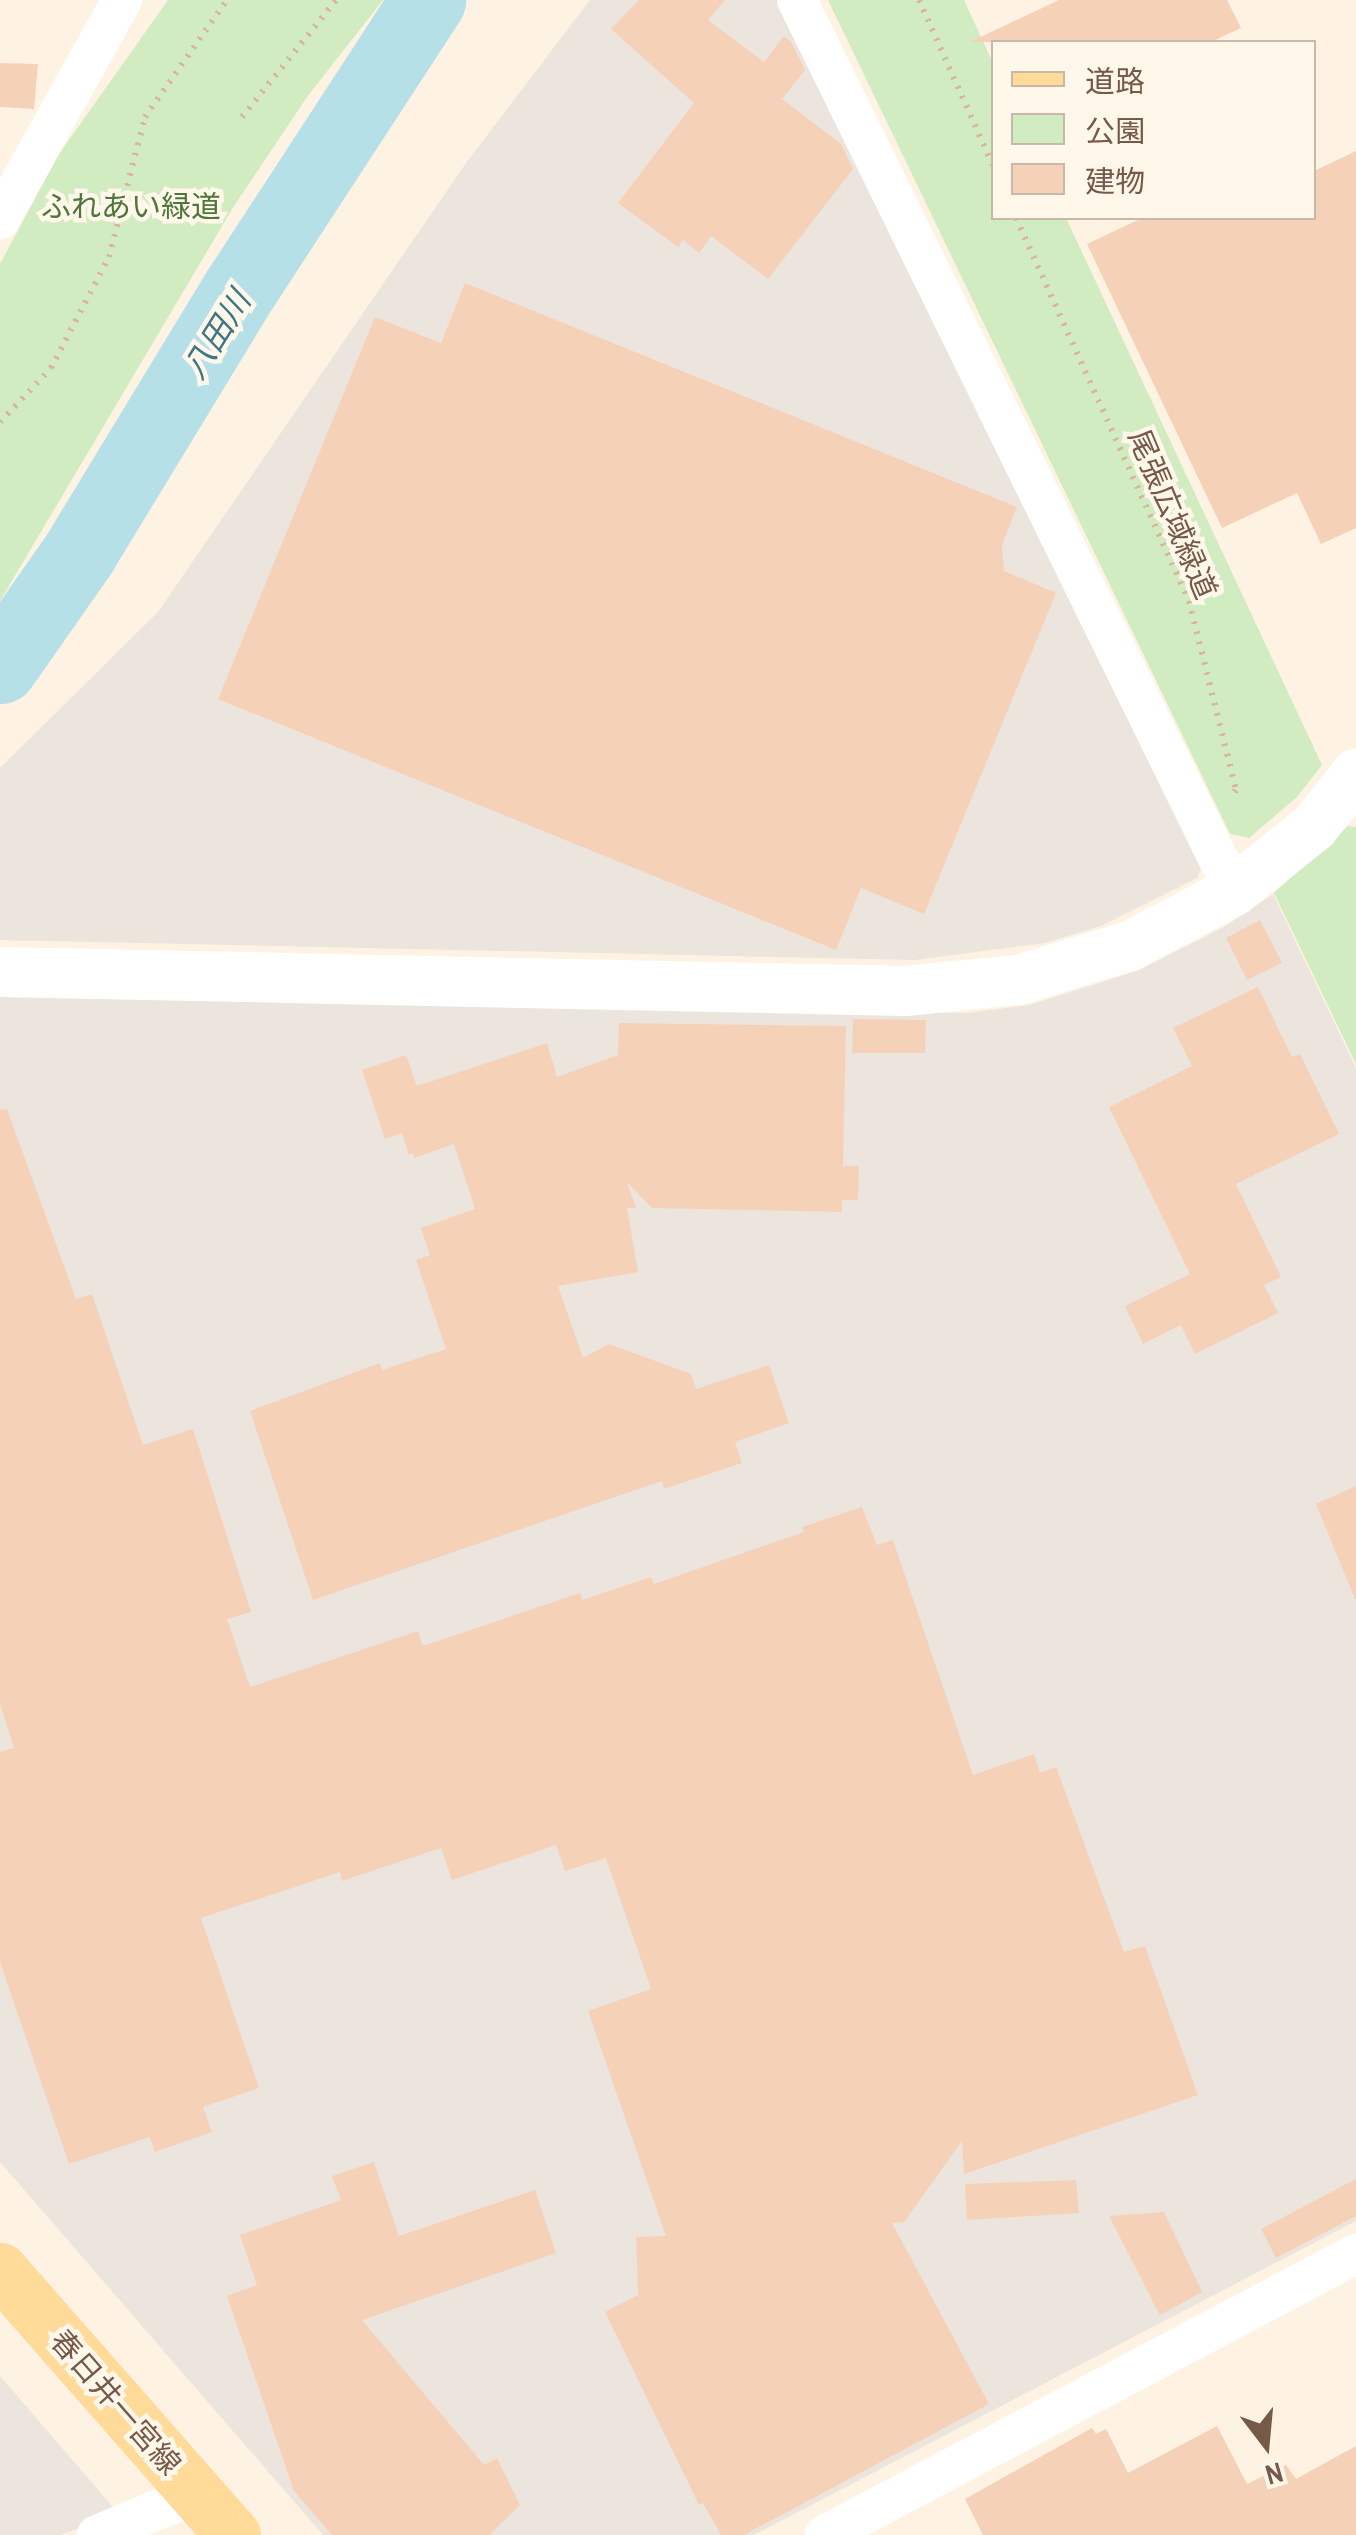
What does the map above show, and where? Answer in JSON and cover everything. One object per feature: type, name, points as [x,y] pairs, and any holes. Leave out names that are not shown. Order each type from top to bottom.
[{"type":"main road","name":"春日井一宮線","points":[[0,2270],[232,2535]]},
{"type":"street","points":[[0,219],[14,161],[122,0]]},
{"type":"street","points":[[797,0],[1234,891]]},
{"type":"street","points":[[0,972],[905,991],[1018,980],[1130,946],[1234,891],[1314,827],[1356,774]]},
{"type":"street","points":[[824,2535],[1356,2254]]},
{"type":"street","points":[[97,2535],[196,2494]]},
{"type":"path","points":[[0,422],[51,368],[109,257],[145,117],[227,0]]},
{"type":"path","points":[[242,117],[336,0]]},
{"type":"path","points":[[919,0],[991,161]]},
{"type":"path","name":"尾張広域緑道","points":[[1017,220],[1189,601],[1236,790],[1207,834]]},
{"type":"shaded area","points":[[590,0],[784,0],[1203,865],[1197,878],[1101,926],[1045,943],[915,960],[0,940],[0,768],[158,612],[466,163]]},
{"type":"shaded area","points":[[1273,894],[1356,1068],[1356,2221],[754,2535],[323,2535],[0,2162],[0,997],[966,1013],[1029,1005],[1137,971],[1224,927]]},
{"type":"shaded area","points":[[0,2376],[113,2507],[81,2528],[60,2535],[0,2535]]},
{"type":"green space","name":"ふれあい緑道","points":[[168,0],[383,0],[307,97],[234,206],[0,601],[0,264],[59,154]]},
{"type":"green space","points":[[828,0],[964,0],[991,59],[991,220],[1067,220],[1322,765],[1297,797],[1249,838],[1230,834]]},
{"type":"green space","points":[[1348,826],[1356,827],[1356,1064],[1274,893]]},
{"type":"building","points":[[639,0],[725,0],[708,20],[764,62],[784,36],[805,70],[782,99],[841,144],[853,169],[768,279],[711,236],[699,253],[683,240],[678,247],[618,203],[694,103],[611,29]]},
{"type":"building","points":[[1059,0],[1227,0],[1241,28],[1215,40],[970,42]]},
{"type":"building","points":[[0,63],[38,64],[34,109],[0,107]]},
{"type":"building","points":[[1356,151],[1356,528],[1321,544],[1297,493],[1222,528],[1087,244],[1138,220],[1316,220],[1316,170]]},
{"type":"building","points":[[465,283],[1017,507],[1002,545],[1004,571],[1056,593],[924,914],[861,888],[836,950],[218,699],[375,317],[441,343]]},
{"type":"building","points":[[1260,920],[1282,963],[1247,980],[1226,938]]},
{"type":"building","points":[[1258,987],[1292,1057],[1300,1054],[1339,1134],[1236,1184],[1281,1277],[1264,1285],[1278,1313],[1195,1354],[1181,1325],[1143,1344],[1125,1306],[1190,1274],[1109,1107],[1192,1066],[1173,1028]]},
{"type":"building","points":[[853,1019],[926,1020],[925,1053],[852,1053]]},
{"type":"building","points":[[619,1023],[846,1026],[843,1166],[859,1166],[858,1200],[842,1200],[842,1212],[652,1208],[627,1182],[636,1208],[627,1208],[638,1272],[558,1286],[583,1358],[609,1344],[691,1374],[696,1389],[769,1365],[789,1423],[735,1442],[742,1463],[664,1489],[662,1481],[313,1600],[250,1411],[380,1363],[382,1370],[446,1349],[416,1260],[430,1255],[421,1228],[475,1209],[454,1144],[414,1158],[413,1153],[409,1155],[402,1133],[385,1139],[362,1070],[406,1055],[417,1086],[547,1043],[557,1077],[618,1055]]},
{"type":"building","points":[[7,1109],[76,1299],[92,1294],[143,1445],[193,1429],[251,1612],[227,1619],[250,1687],[418,1631],[423,1646],[580,1593],[582,1600],[651,1577],[654,1584],[804,1532],[802,1527],[862,1507],[877,1545],[893,1540],[973,1775],[1034,1754],[1040,1773],[1056,1767],[1124,1952],[1145,1946],[1198,2095],[964,2174],[962,2141],[904,2222],[892,2223],[989,2404],[744,2535],[721,2535],[703,2503],[699,2505],[605,2312],[638,2295],[636,2237],[666,2236],[588,2011],[651,1989],[606,1858],[565,1871],[556,1845],[452,1880],[441,1848],[342,1881],[340,1872],[201,1918],[259,2088],[203,2107],[212,2132],[155,2152],[150,2137],[69,2164],[0,1962],[0,1752],[14,1748],[0,1704],[0,1110]]},
{"type":"building","points":[[1356,1486],[1356,1599],[1355,1599],[1316,1504]]},
{"type":"building","points":[[374,2162],[399,2236],[535,2190],[556,2253],[362,2320],[484,2465],[497,2458],[520,2505],[489,2535],[332,2535],[294,2491],[227,2296],[257,2285],[240,2235],[341,2200],[332,2176]]},
{"type":"building","points":[[1356,2179],[1356,2216],[1276,2258],[1261,2229]]},
{"type":"building","points":[[1076,2180],[1079,2213],[967,2220],[965,2184]]},
{"type":"building","points":[[1164,2212],[1202,2292],[1160,2315],[1109,2216]]},
{"type":"building","points":[[1217,2426],[1247,2484],[1286,2465],[1296,2479],[1356,2446],[1356,2535],[983,2535],[965,2499],[1092,2428],[1096,2434],[1106,2429],[1128,2473]]},
{"type":"waterway","name":"八田川","points":[[0,666],[79,553],[241,287],[428,0]]}]
